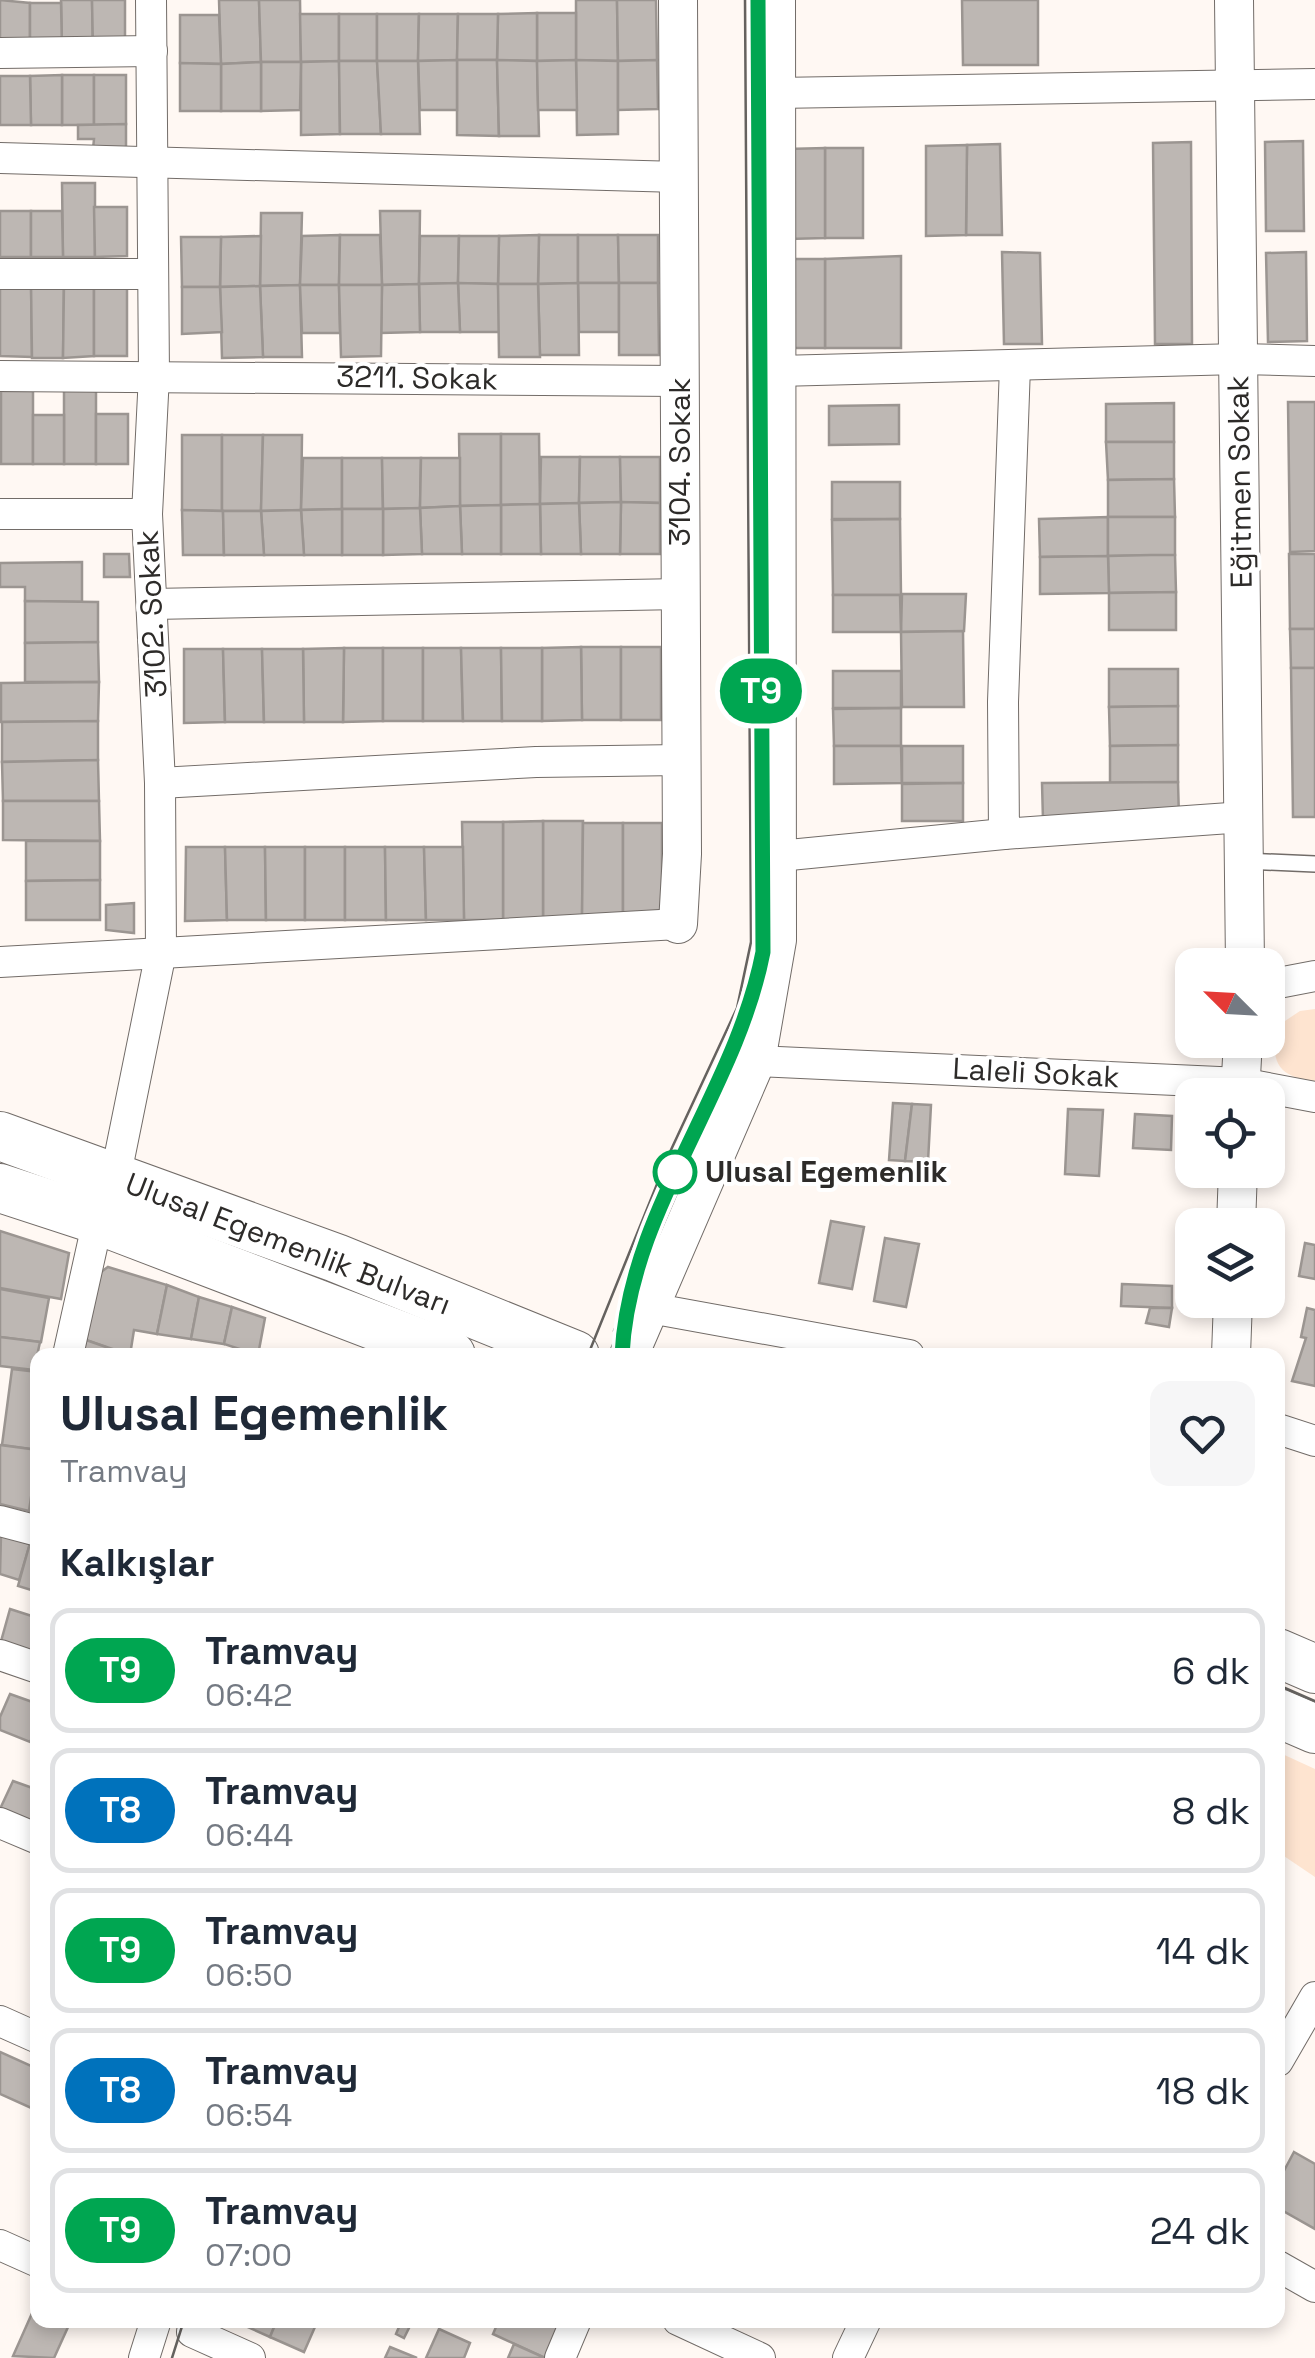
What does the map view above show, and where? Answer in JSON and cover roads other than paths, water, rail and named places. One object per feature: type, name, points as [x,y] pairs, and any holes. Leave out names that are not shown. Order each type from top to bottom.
[{"type":"main road","name":"Ulusal Egemenlik Bulvarı","points":[[0,1136],[107,1200],[435,1348]]},
{"type":"main road","name":"Ulusal Egemenlik Bulvarı","points":[[0,1188],[107,1200],[336,1258],[556,1348]]},
{"type":"main road","points":[[1285,1657],[1315,1670]]},
{"type":"main road","points":[[1285,1717],[1315,1728]]},
{"type":"street","name":"3102. Sokak","points":[[70,1348],[107,1200],[161,952],[160,783],[146,514],[154,375],[151,0]]},
{"type":"street","name":"3104. Sokak","points":[[678,0],[678,924]]},
{"type":"street","points":[[632,1348],[756,1060],[777,940],[776,0]]},
{"type":"street","name":"Eğitmen Sokak","points":[[1234,0],[1244,948]]},
{"type":"street","points":[[0,53],[152,52]]},
{"type":"street","points":[[776,93],[1315,84]]},
{"type":"street","points":[[0,158],[679,178]]},
{"type":"street","points":[[0,274],[153,274]]},
{"type":"street","points":[[778,371],[1238,358],[1315,361]]},
{"type":"street","points":[[1004,834],[1003,702],[1014,366]]},
{"type":"street","name":"3211. Sokak","points":[[0,376],[680,381]]},
{"type":"street","points":[[0,514],[146,514]]},
{"type":"street","points":[[152,604],[680,594]]},
{"type":"street","points":[[160,783],[536,762],[681,760]]},
{"type":"street","points":[[779,856],[1004,834],[1244,817]]},
{"type":"street","points":[[0,962],[678,924]]},
{"type":"street","points":[[1285,982],[1315,976]]},
{"type":"street","name":"Laleli Sokak","points":[[756,1060],[1175,1085]]},
{"type":"street","name":"Laleli Sokak","points":[[1285,1094],[1315,1097]]},
{"type":"street","points":[[650,1308],[871,1348]]},
{"type":"street","points":[[1231,1348],[1232,1318]]},
{"type":"street","points":[[1285,1431],[1315,1441]]},
{"type":"street","points":[[0,1521],[30,1520]]},
{"type":"street","points":[[0,1655],[30,1665]]},
{"type":"street","points":[[0,1823],[30,1836]]},
{"type":"street","points":[[1285,2050],[1315,1997]]},
{"type":"street","points":[[0,2021],[30,2034]]},
{"type":"street","points":[[0,2245],[30,2258]]},
{"type":"street","points":[[1285,2270],[1315,2287]]},
{"type":"street","points":[[144,2358],[153,2328]]},
{"type":"street","points":[[560,2358],[573,2328]]},
{"type":"street","points":[[695,2328],[760,2358]]},
{"type":"street","points":[[848,2358],[862,2328]]},
{"type":"street","points":[[191,2337],[250,2358]]},
{"type":"lane","points":[[1244,861],[1315,864]]},
{"type":"tram line","points":[[591,1348],[670,1152],[737,1008],[751,942],[745,0]]},
{"type":"tram line","name":"T9","points":[[622,1348],[628,1294],[675,1172],[754,997],[763,952],[758,0]]},
{"type":"tram line","points":[[614,1331],[640,1266]]},
{"type":"tram line","points":[[623,1348],[625,1315]]},
{"type":"tram line","points":[[1285,1688],[1315,1701]]},
{"type":"tram line","points":[[172,2358],[181,2328]]},
{"type":"place","name":"Ulusal Egemenlik","points":[[675,1172]]}]
